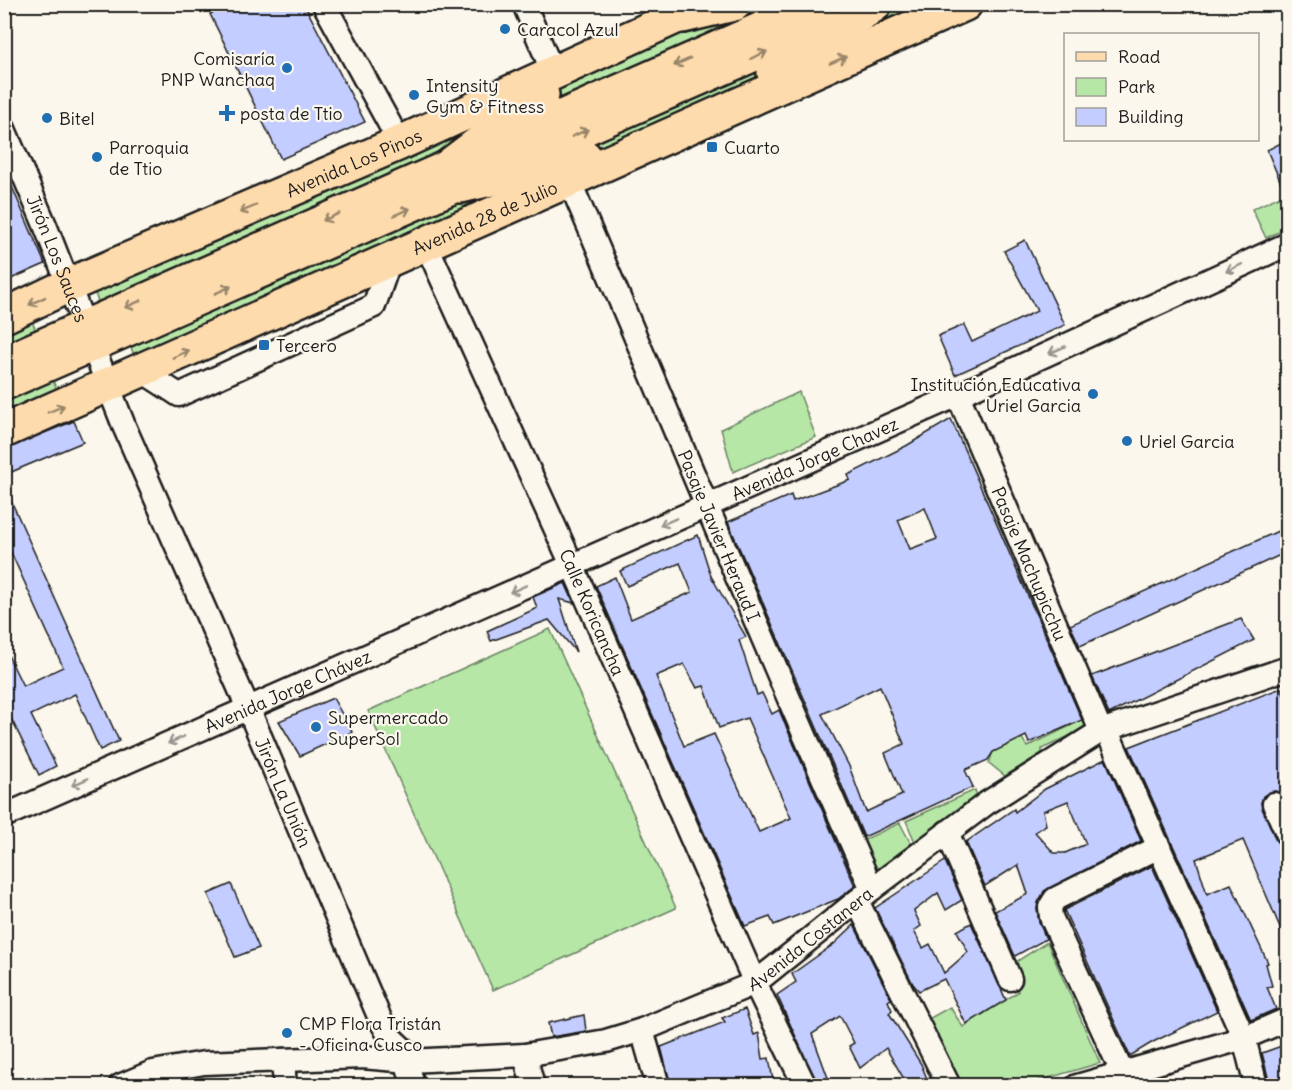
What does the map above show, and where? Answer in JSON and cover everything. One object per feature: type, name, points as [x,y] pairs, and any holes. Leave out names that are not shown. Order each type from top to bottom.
[{"type":"highway","name":"Avenida Los Pinos","points":[[4,316],[69,285],[554,75],[690,11],[734,4]]},
{"type":"highway","name":"Avenida 28 de Julio","points":[[4,431],[965,4]]},
{"type":"highway","points":[[720,113],[791,60],[874,5]]},
{"type":"highway","points":[[455,175],[532,101],[632,38]]},
{"type":"highway","points":[[455,175],[658,141]]},
{"type":"main road","points":[[455,175],[812,4]]},
{"type":"main road","points":[[4,386],[88,336],[455,175],[874,5]]},
{"type":"main road","points":[[4,360],[88,336]]},
{"type":"street","points":[[324,4],[400,143]]},
{"type":"street","points":[[524,4],[554,75]]},
{"type":"street","name":"Jirón Los Sauces","points":[[4,129],[108,386]]},
{"type":"street","name":"Pasaje Javier Heraud I","points":[[569,180],[708,504],[865,895],[949,1086]]},
{"type":"street","name":"Calle Koricancha","points":[[426,244],[572,565],[755,982],[805,1086]]},
{"type":"street","name":"Avenida Jorge Chavez","points":[[572,565],[957,396],[1287,244]]},
{"type":"street","name":"Jirón La Unión","points":[[108,386],[381,1021],[390,1037],[404,1050],[408,1061]]},
{"type":"street","name":"Pasaje Machupicchu","points":[[957,396],[1104,730],[1244,1038],[1256,1086]]},
{"type":"street","name":"Avenida Jorge Chávez","points":[[4,816],[572,565]]},
{"type":"street","name":"Avenida Costanera","points":[[120,1086],[153,1072],[204,1063],[362,1057],[408,1061],[525,1055],[606,1041],[642,1030],[755,982],[987,802],[1104,730],[1287,668]]},
{"type":"street","points":[[1274,804],[1287,835]]},
{"type":"street","points":[[947,832],[1010,979]]},
{"type":"street","points":[[1122,1072],[1051,917],[1050,907],[1055,899],[1159,847]]},
{"type":"street","points":[[1081,1085],[1244,1038],[1287,1019]]},
{"type":"street","points":[[642,1030],[658,1086]]},
{"type":"street","points":[[525,1055],[533,1086]]},
{"type":"street","points":[[284,1060],[285,1086]]},
{"type":"street","points":[[408,1061],[412,1086]]},
{"type":"green space","points":[[735,5],[777,5],[100,306],[93,289]]},
{"type":"green space","points":[[887,5],[924,5],[135,358],[129,342]]},
{"type":"green space","points":[[1287,193],[1287,228],[1266,238],[1252,209]]},
{"type":"green space","points":[[31,319],[37,333],[5,348],[4,330]]},
{"type":"green space","points":[[50,374],[59,394],[5,418],[4,395]]},
{"type":"green space","points":[[799,392],[816,437],[733,472],[721,429]]},
{"type":"green space","points":[[550,629],[676,908],[493,990],[368,711]]},
{"type":"green space","points":[[1084,719],[1088,727],[1042,749],[1042,753],[1005,776],[989,763],[993,752],[1022,738],[1027,747]]},
{"type":"green space","points":[[975,790],[977,797],[915,842],[906,821]]},
{"type":"green space","points":[[900,823],[911,844],[871,875],[857,843]]},
{"type":"green space","points":[[1047,942],[1100,1063],[1024,1085],[957,1085],[923,1022],[950,1007],[963,1027],[1018,992],[1011,965]]},
{"type":"building","name":"Comisaría PNP Wanchaq","points":[[232,4],[304,4],[365,122],[281,159],[210,14]]},
{"type":"building","points":[[1287,140],[1287,197],[1267,150]]},
{"type":"building","points":[[4,168],[45,264],[4,282]]},
{"type":"building","points":[[1025,240],[1065,325],[955,375],[938,336],[964,325],[972,342],[1037,311],[1004,251]]},
{"type":"building","points":[[951,419],[1082,720],[1029,743],[1026,736],[993,752],[988,760],[965,770],[973,787],[864,837],[728,522],[791,495],[793,501],[850,480],[848,475],[906,446]],"holes":[[[925,508],[937,539],[910,549],[898,520]],[[880,686],[904,744],[885,753],[902,795],[866,812],[849,766],[822,714]]]},
{"type":"building","points":[[74,421],[83,442],[4,475],[4,449]]},
{"type":"building","points":[[4,485],[119,741],[100,750],[75,694],[31,715],[56,766],[39,775],[4,704],[4,647],[23,686],[63,667],[4,537]]},
{"type":"building","points":[[1287,527],[1287,552],[1080,646],[1070,625]]},
{"type":"building","points":[[698,535],[711,576],[746,637],[739,640],[757,695],[762,693],[772,714],[779,710],[855,886],[838,899],[774,925],[770,917],[745,926],[596,586],[615,577],[631,619],[692,592],[680,563],[627,586],[620,571]],"holes":[[[684,664],[697,688],[704,686],[719,728],[747,718],[791,818],[759,832],[714,734],[684,746],[656,676]]]},
{"type":"building","points":[[565,583],[574,603],[559,599],[576,652],[549,620],[491,641],[487,631],[537,608],[533,597]]},
{"type":"building","points":[[1241,619],[1254,640],[1109,714],[1092,676]]},
{"type":"building","points":[[1281,688],[1287,702],[1287,801],[1282,793],[1275,791],[1263,796],[1261,803],[1276,841],[1287,848],[1287,944],[1243,840],[1196,859],[1207,894],[1231,884],[1268,963],[1266,964],[1272,986],[1267,987],[1276,1009],[1251,1020],[1129,747]]},
{"type":"building","name":"Supermercado SuperSol","points":[[333,698],[352,732],[300,756],[279,721]]},
{"type":"building","points":[[1105,759],[1141,841],[1044,891],[1037,908],[1039,922],[1046,939],[1015,956],[995,911],[1028,894],[1018,865],[985,886],[966,842],[1014,809],[1015,812],[1045,789]],"holes":[[[1068,801],[1086,844],[1065,853],[1054,853],[1035,832],[1046,825],[1043,811]]]},
{"type":"building","points":[[945,861],[962,900],[946,910],[938,893],[914,911],[921,926],[914,931],[923,948],[930,944],[944,973],[968,952],[957,931],[971,923],[1006,1000],[966,1024],[944,979],[919,991],[913,984],[875,908]]},
{"type":"building","points":[[1152,866],[1217,1011],[1153,1042],[1130,1056],[1064,910]]},
{"type":"building","points":[[231,884],[259,948],[235,957],[208,894]]},
{"type":"building","points":[[854,925],[891,999],[888,1001],[892,1010],[889,1013],[921,1064],[930,1086],[908,1086],[886,1048],[860,1068],[849,1046],[854,1043],[840,1016],[812,1034],[831,1086],[818,1086],[777,995],[796,982],[792,974],[834,944]]},
{"type":"building","points":[[745,1009],[754,1035],[759,1033],[763,1059],[769,1058],[774,1086],[671,1086],[661,1047],[725,1022],[722,1018]]},
{"type":"building","points":[[584,1015],[586,1031],[551,1037],[548,1023]]},
{"type":"building","points":[[1287,1044],[1287,1075],[1269,1081],[1262,1053]]},
{"type":"place","name":"Caracol Azul","points":[[505,29]]},
{"type":"place","name":"Comisaría PNP Wanchaq","points":[[287,68]]},
{"type":"place","name":"Intensity Gym & Fitness","points":[[414,95]]},
{"type":"place","name":"posta de Ttio","points":[[227,113]]},
{"type":"place","name":"Bitel","points":[[47,118]]},
{"type":"place","name":"Cuarto","points":[[712,147]]},
{"type":"place","name":"Parroquia de Ttio","points":[[97,157]]},
{"type":"place","name":"Tercero","points":[[264,345]]},
{"type":"place","name":"Institución Educativa Uriel Garcia","points":[[1093,394]]},
{"type":"place","name":"Uriel Garcia","points":[[1127,441]]},
{"type":"place","name":"Supermercado SuperSol","points":[[316,727]]},
{"type":"place","name":"CMP Flora Tristán - Oficina Cusco","points":[[287,1033]]}]
